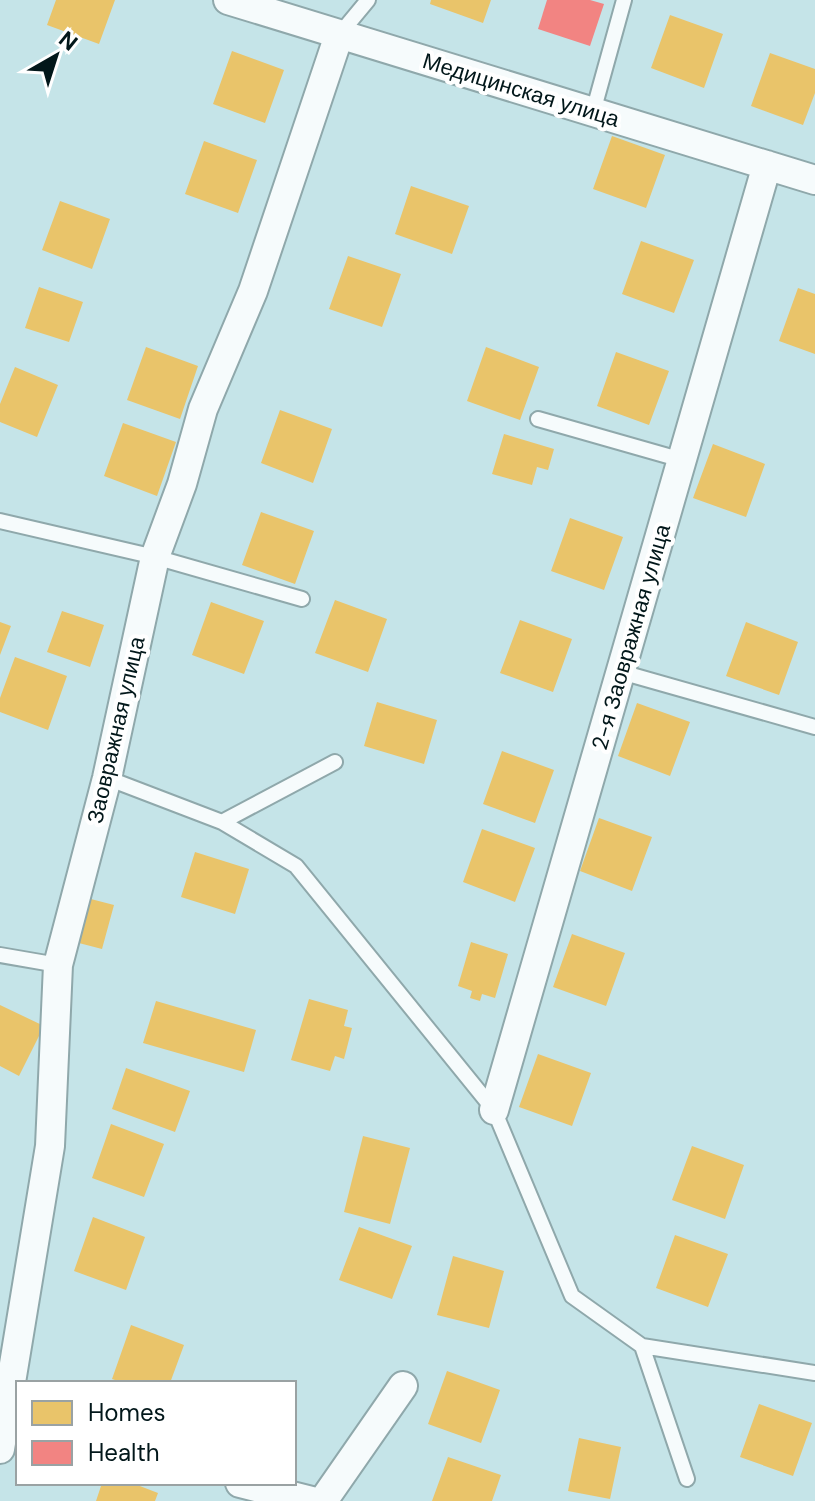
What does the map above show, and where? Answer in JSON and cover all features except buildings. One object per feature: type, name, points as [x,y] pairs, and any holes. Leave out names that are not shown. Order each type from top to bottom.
[{"type":"street","name":"Медицинская улица","points":[[228,0],[815,180]]},
{"type":"street","name":"Заовражная улица","points":[[7,1434],[50,1146],[58,965],[107,778],[155,557],[182,484],[203,409],[253,291],[339,35]]},
{"type":"street","name":"2-я Заовражная улица","points":[[494,1110],[767,165]]},
{"type":"street","points":[[323,1501],[403,1386]]},
{"type":"street","points":[[248,1485],[312,1501]]},
{"type":"lane","points":[[339,35],[368,0]]},
{"type":"lane","points":[[593,112],[624,0]]},
{"type":"lane","points":[[538,419],[682,460]]},
{"type":"lane","points":[[0,521],[155,557],[302,599]]},
{"type":"lane","points":[[621,672],[815,727]]},
{"type":"lane","points":[[222,822],[335,762]]},
{"type":"lane","points":[[107,778],[222,822],[296,866],[494,1110],[572,1296],[642,1346],[815,1373]]},
{"type":"lane","points":[[0,955],[58,965]]},
{"type":"lane","points":[[642,1346],[687,1479]]}]
